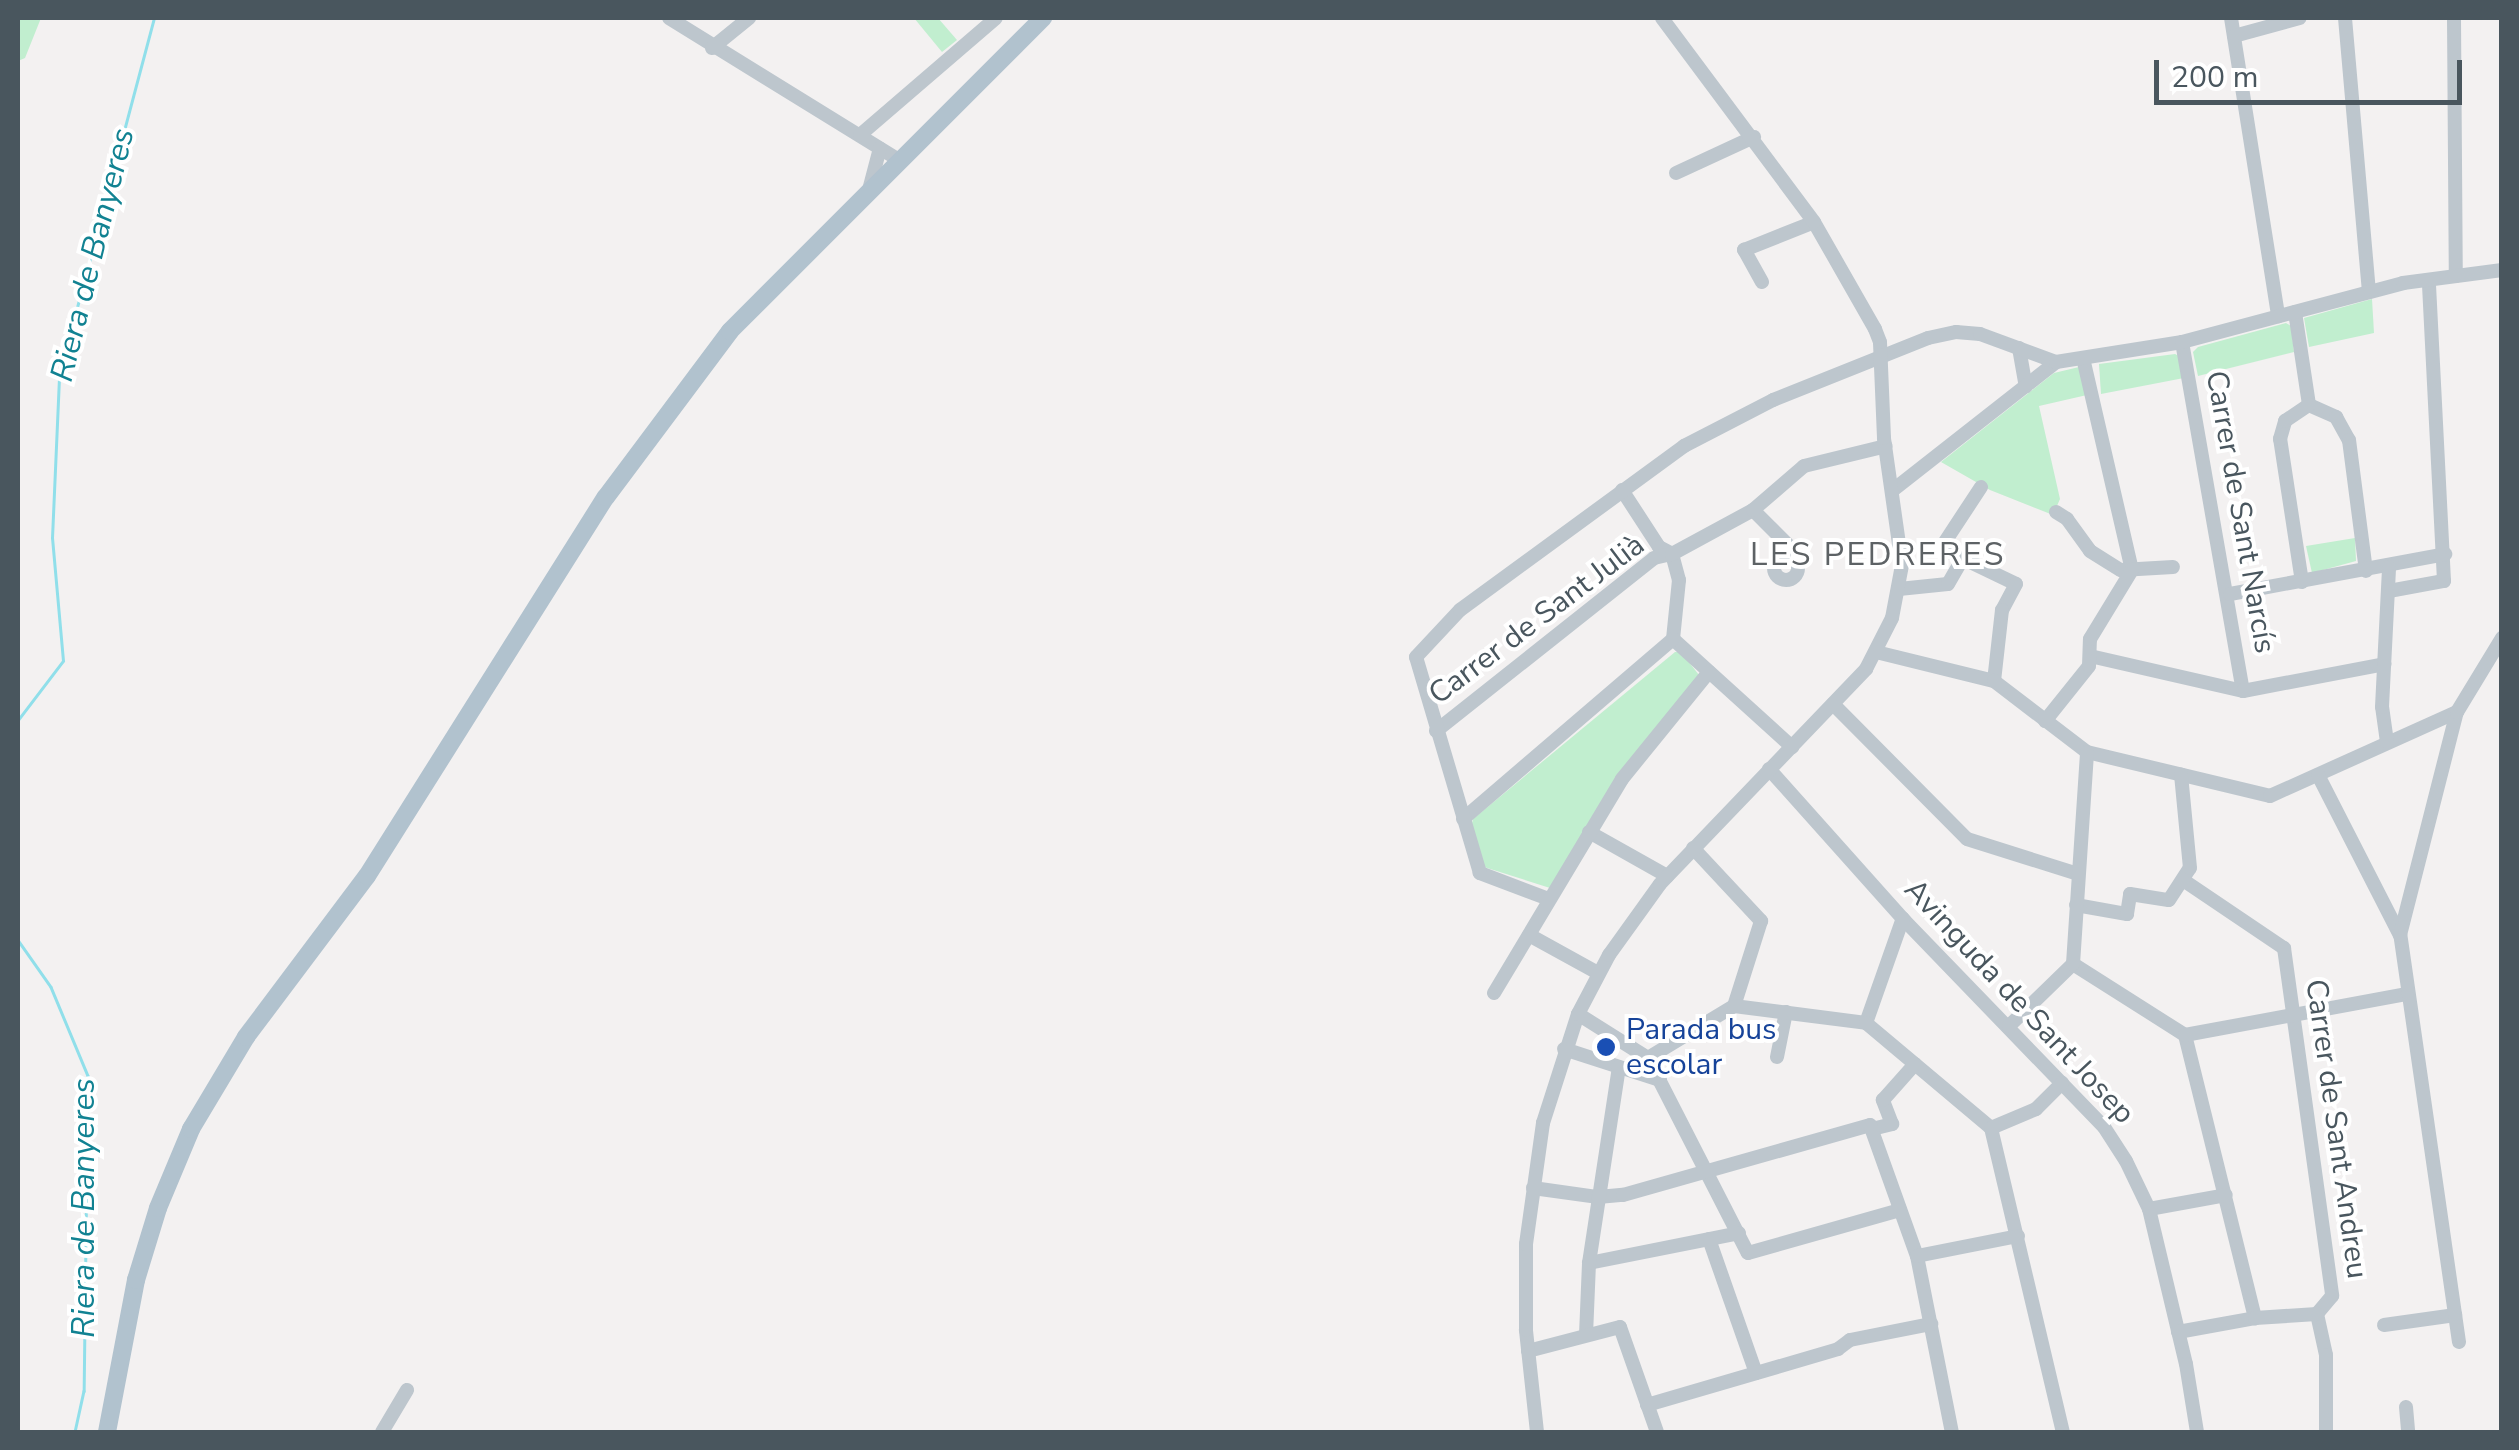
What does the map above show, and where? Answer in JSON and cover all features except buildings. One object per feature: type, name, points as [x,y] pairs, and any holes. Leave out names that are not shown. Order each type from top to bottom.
[{"type":"main road","points":[[108,1432],[132,1300],[153,1223],[191,1129],[224,1070],[397,832],[646,438],[730,331],[1044,18]]},
{"type":"street","points":[[669,18],[899,160]]},
{"type":"street","points":[[712,48],[749,18]]},
{"type":"street","points":[[860,135],[996,18]]},
{"type":"street","points":[[1537,1432],[1525,1272],[1533,1188],[1543,1123],[1578,1014],[1598,974],[1668,876],[1833,704],[1876,652],[1899,589],[1902,548],[1886,446],[1875,328],[1814,222],[1754,136],[1662,18]]},
{"type":"street","points":[[2231,18],[2278,316]]},
{"type":"street","points":[[2234,36],[2300,18]]},
{"type":"street","points":[[2345,18],[2369,292]]},
{"type":"street","points":[[2454,18],[2456,276]]},
{"type":"street","points":[[1676,173],[1754,136]]},
{"type":"street","points":[[878,146],[915,144]]},
{"type":"street","points":[[869,190],[878,146]]},
{"type":"street","points":[[1762,282],[1744,250],[1814,222]]},
{"type":"street","points":[[1546,898],[1480,874],[1414,660],[1460,610],[1684,446],[1734,418],[1879,354],[1956,332],[1980,334],[2056,362],[2182,342],[2369,292],[2502,270]]},
{"type":"street","points":[[2389,590],[2444,582],[2430,280]]},
{"type":"street","points":[[2295,312],[2308,405]]},
{"type":"street","name":"Carrer de Sant Narcís","points":[[2182,342],[2230,594],[2243,691]]},
{"type":"street","points":[[2019,348],[2026,386]]},
{"type":"street","points":[[2046,721],[2089,666],[2090,638],[2132,570],[2083,358]]},
{"type":"street","points":[[1894,490],[2056,362]]},
{"type":"street","points":[[2308,405],[2336,417],[2349,440],[2366,571]]},
{"type":"street","points":[[2302,582],[2280,440],[2285,421],[2308,405]]},
{"type":"street","name":"Carrer de Sant Julià","points":[[1436,731],[1654,558],[1672,554],[1753,510],[1804,466],[1886,446]]},
{"type":"street","points":[[1980,487],[1941,548],[2016,584],[2002,610],[1994,681]]},
{"type":"street","points":[[1463,818],[1673,639],[1679,580],[1672,554],[1659,547],[1622,490]]},
{"type":"street","points":[[1753,510],[1790,554]]},
{"type":"street","points":[[2056,512],[2067,519],[2090,551],[2122,570],[2173,568]]},
{"type":"street","points":[[2230,594],[2444,554]]},
{"type":"street","points":[[1899,589],[1948,584],[1963,558]]},
{"type":"street","points":[[2388,742],[2382,707],[2390,567]]},
{"type":"street","points":[[2400,935],[2457,712],[2502,638]]},
{"type":"street","points":[[1673,639],[1792,747]]},
{"type":"street","points":[[1876,652],[1994,681],[2087,752],[2270,796],[2457,712]]},
{"type":"street","points":[[2090,656],[2243,691],[2384,664]]},
{"type":"street","points":[[1494,993],[1546,898],[1622,779],[1709,672]]},
{"type":"street","points":[[1833,704],[1967,840],[2078,874]]},
{"type":"street","points":[[2009,1026],[2073,964],[2087,752]]},
{"type":"street","name":"Avinguda de Sant Josep","points":[[1769,769],[1903,918],[2104,1127],[2149,1209],[2186,1364],[2197,1432]]},
{"type":"street","points":[[2076,905],[2127,914],[2130,894],[2168,900],[2190,868],[2181,774]]},
{"type":"street","points":[[2318,775],[2400,935],[2459,1342]]},
{"type":"street","points":[[1588,832],[1668,876]]},
{"type":"street","points":[[1692,848],[1760,922],[1734,1006]]},
{"type":"street","name":"Carrer de Sant Andreu","points":[[2183,880],[2284,948],[2332,1296],[2317,1314]]},
{"type":"street","points":[[1866,1023],[1903,918]]},
{"type":"street","points":[[1529,935],[1598,974]]},
{"type":"street","points":[[2073,964],[2185,1036],[2254,1318]]},
{"type":"street","points":[[2185,1036],[2290,1012],[2407,994]]},
{"type":"street","points":[[1648,1058],[1734,1006],[1866,1023],[1991,1128],[2063,1432]]},
{"type":"street","points":[[1777,1056],[1786,1012]]},
{"type":"street","points":[[1578,1014],[1648,1058],[1711,1173],[1748,1253],[1900,1210]]},
{"type":"street","points":[[1564,1049],[1660,1080]]},
{"type":"street","points":[[1533,1188],[1598,1197],[1711,1173],[1892,1124],[1883,1100],[1916,1064]]},
{"type":"street","points":[[1586,1335],[1589,1262],[1619,1067]]},
{"type":"street","points":[[1991,1128],[2036,1109],[2062,1083]]},
{"type":"street","points":[[1871,1127],[1917,1256],[1952,1432]]},
{"type":"street","points":[[2149,1209],[2226,1195]]},
{"type":"street","points":[[1589,1262],[1739,1233]]},
{"type":"street","points":[[1917,1256],[2018,1236]]},
{"type":"street","points":[[1709,1239],[1756,1373]]},
{"type":"street","points":[[2178,1332],[2254,1318],[2317,1314],[2326,1355],[2326,1432]]},
{"type":"street","points":[[2384,1325],[2455,1316]]},
{"type":"street","points":[[1647,1405],[1838,1349],[1850,1340],[1930,1324]]},
{"type":"street","points":[[1528,1351],[1620,1327],[1656,1432]]},
{"type":"street","points":[[382,1432],[407,1390]]},
{"type":"street","points":[[2406,1407],[2408,1432]]},
{"type":"green space","points":[[18,18],[41,18],[25,58],[18,61]]},
{"type":"green space","points":[[914,18],[938,18],[957,40],[942,52]]},
{"type":"green space","points":[[2372,299],[2374,333],[2309,347],[2304,318]]},
{"type":"green space","points":[[2286,323],[2291,326],[2294,352],[2198,376],[2193,352],[2198,347]]},
{"type":"green space","points":[[2175,354],[2181,357],[2184,378],[2101,394],[2099,364]]},
{"type":"green space","points":[[2079,367],[2087,395],[2039,406],[2060,499],[2053,515],[1990,490],[1941,462],[2054,373]]},
{"type":"green space","points":[[2355,538],[2356,561],[2312,573],[2306,546]]},
{"type":"green space","points":[[1675,652],[1681,652],[1699,675],[1550,888],[1484,867],[1471,827],[1473,819]]},
{"type":"waterway","name":"Riera de Banyeres","points":[[18,720],[63,661],[52,538],[59,375],[154,18]]},
{"type":"waterway","name":"Riera de Banyeres","points":[[18,940],[51,987],[88,1076],[84,1391],[75,1432]]},
{"type":"place","name":"Parada bus escolar","points":[[1606,1047]]},
{"type":"district","name":"LES PEDRERES","points":[[1878,555]]}]
